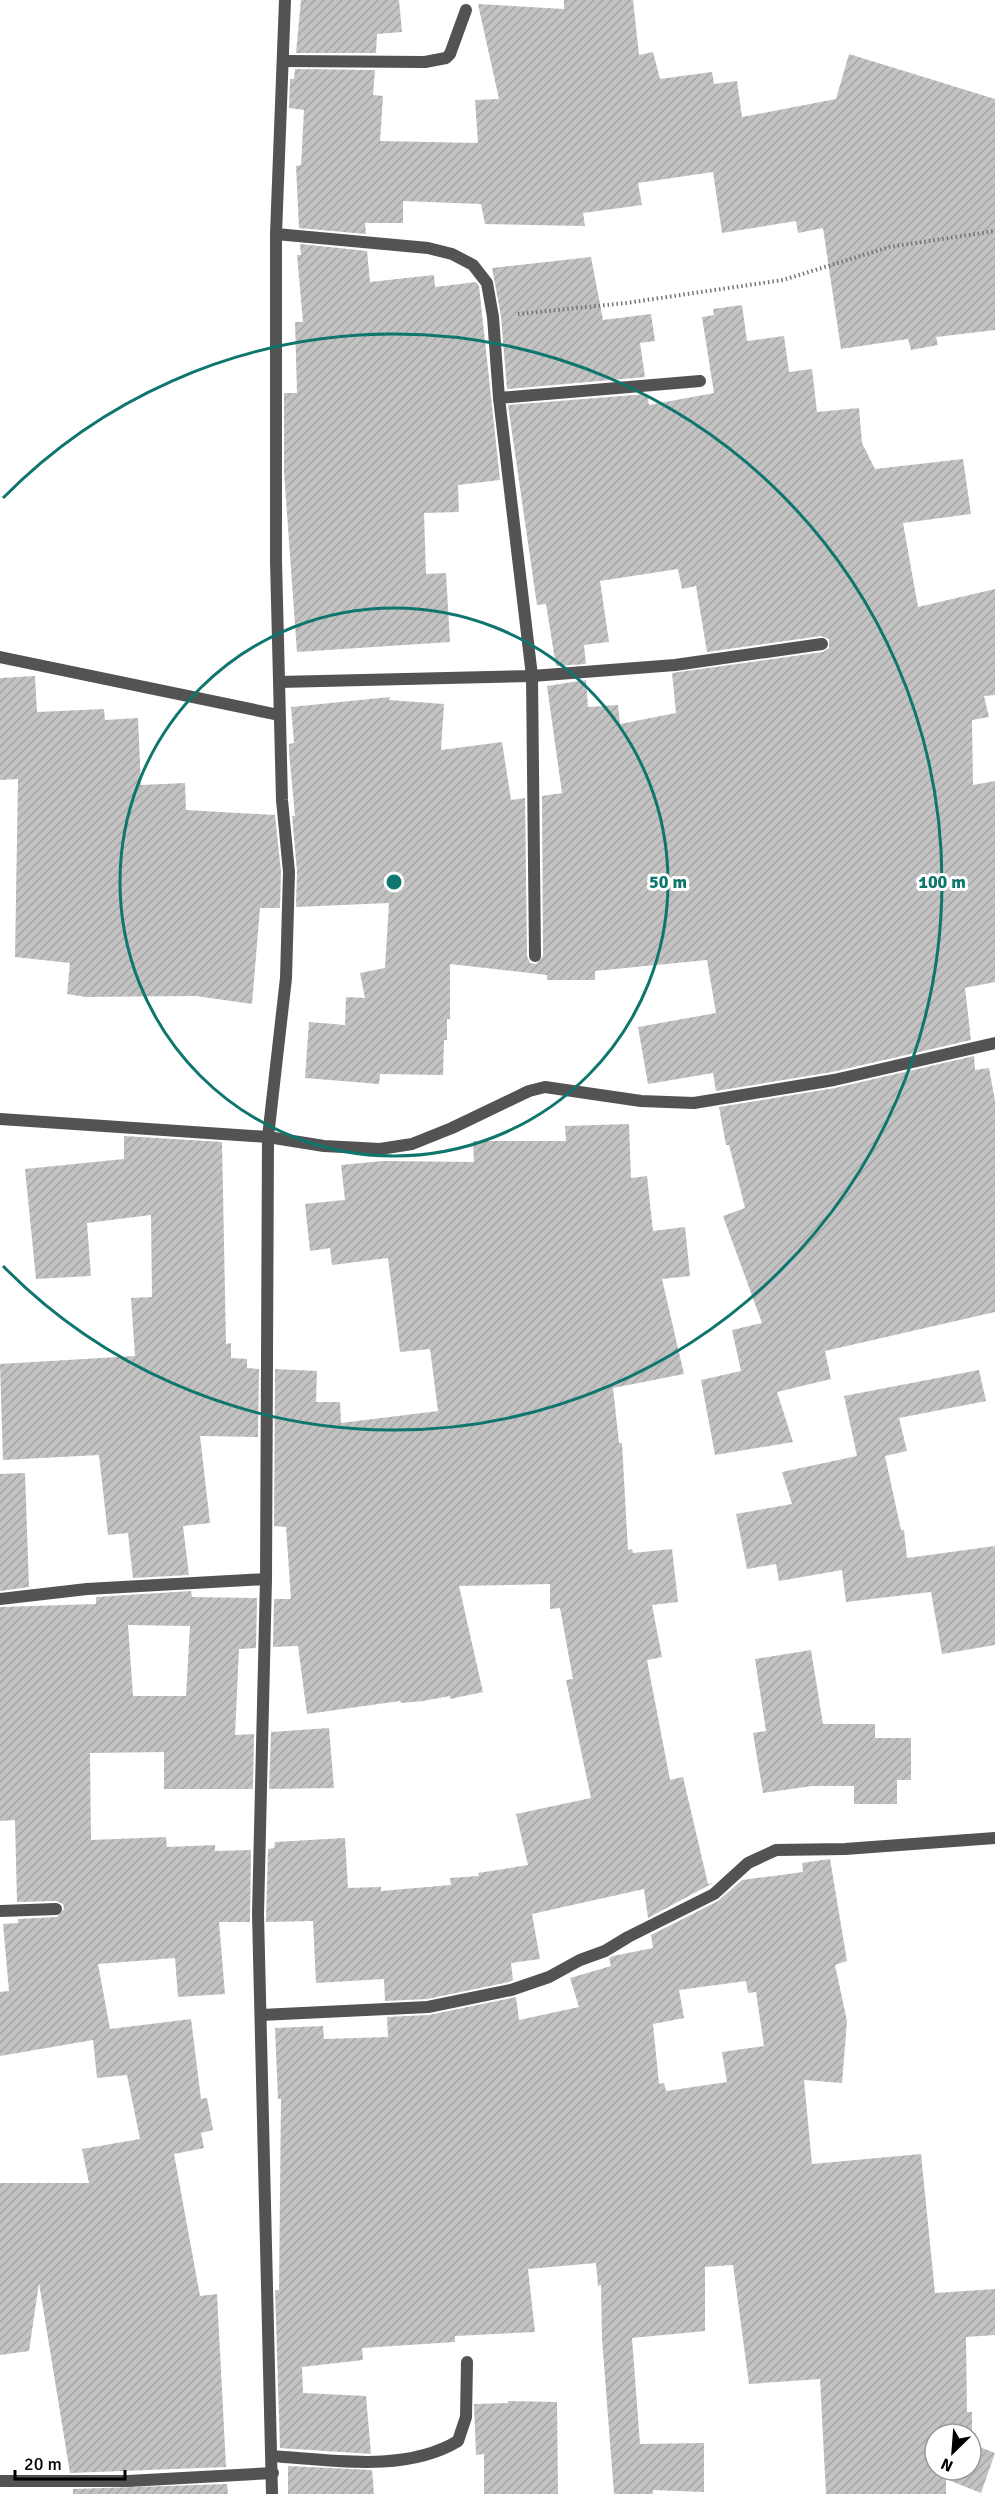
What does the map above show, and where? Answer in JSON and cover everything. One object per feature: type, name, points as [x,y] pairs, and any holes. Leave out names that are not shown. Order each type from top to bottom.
[{"type":"street","points":[[272,2494],[258,1914],[266,1579],[268,1137],[285,990],[289,872],[282,800],[276,561],[276,234],[285,0]]},
{"type":"street","points":[[284,61],[425,62],[446,58],[450,54],[466,10]]},
{"type":"street","points":[[276,234],[363,240],[428,248],[452,254],[473,265],[487,283],[493,317],[499,398],[532,676],[536,956]]},
{"type":"street","points":[[499,398],[700,381]]},
{"type":"street","points":[[279,682],[532,676],[675,665],[822,644]]},
{"type":"street","points":[[0,657],[279,715]]},
{"type":"street","points":[[0,1119],[268,1137],[324,1146],[380,1149],[412,1144],[452,1128],[529,1091],[545,1087],[641,1101],[694,1103],[834,1080],[995,1043]]},
{"type":"street","points":[[0,1599],[87,1589],[266,1579]]},
{"type":"street","points":[[261,2015],[428,2007],[511,1990],[549,1977],[579,1960],[606,1952],[628,1937],[714,1893],[748,1863],[776,1850],[845,1849],[995,1838]]},
{"type":"street","points":[[0,1911],[56,1909]]},
{"type":"street","points":[[272,2456],[368,2462],[441,2451],[459,2441],[466,2417],[467,2362]]},
{"type":"street","points":[[0,2481],[128,2481],[273,2473]]},
{"type":"path","points":[[493,317],[627,303],[783,280],[889,248],[995,231]]},
{"type":"building","points":[[301,0],[399,0],[402,32],[377,34],[376,53],[296,53]]},
{"type":"building","points":[[564,0],[633,0],[639,55],[653,52],[660,79],[712,72],[714,84],[737,81],[742,117],[836,99],[849,54],[995,99],[995,330],[936,337],[938,345],[911,350],[908,339],[841,349],[823,228],[798,233],[796,221],[722,233],[713,172],[638,183],[642,205],[583,213],[585,226],[485,224],[481,204],[403,201],[403,223],[365,223],[366,234],[299,228],[296,166],[301,165],[304,110],[289,108],[290,79],[294,79],[295,69],[375,70],[373,95],[383,96],[380,141],[478,143],[475,100],[499,99],[478,4],[564,9]]},
{"type":"building","points":[[300,244],[367,251],[370,282],[434,275],[435,287],[476,282],[479,286],[500,480],[458,485],[459,512],[424,513],[426,574],[446,573],[450,642],[297,652],[284,472],[284,393],[297,393],[295,322],[303,322],[297,255],[301,255]]},
{"type":"building","points":[[591,257],[603,320],[651,314],[655,341],[640,343],[645,377],[507,389],[501,316],[492,268]]},
{"type":"building","points":[[742,305],[747,341],[784,336],[789,372],[812,369],[817,412],[859,408],[862,443],[875,469],[963,459],[971,514],[903,523],[918,607],[995,589],[995,695],[984,696],[989,717],[972,720],[973,785],[995,781],[995,982],[965,988],[971,1040],[832,1072],[716,1091],[713,1073],[648,1084],[638,1027],[716,1013],[707,960],[595,971],[595,980],[547,980],[547,975],[450,964],[450,1019],[447,1019],[447,1040],[444,1040],[443,1075],[380,1074],[379,1084],[305,1078],[309,1022],[345,1025],[346,997],[365,998],[360,973],[385,968],[389,903],[296,907],[297,871],[292,816],[295,816],[289,752],[289,744],[294,743],[291,707],[390,697],[389,700],[444,704],[441,750],[502,742],[511,800],[525,798],[527,956],[530,963],[536,964],[543,956],[542,796],[562,793],[547,686],[586,680],[588,707],[618,705],[620,724],[676,713],[672,673],[823,652],[829,648],[829,639],[821,636],[707,652],[696,586],[682,589],[678,569],[600,581],[609,642],[584,645],[586,664],[556,666],[546,604],[537,605],[508,405],[647,394],[649,405],[714,393],[702,317],[714,315],[713,309]]},
{"type":"building","points":[[35,676],[37,712],[104,709],[105,720],[138,718],[141,785],[185,783],[186,810],[275,815],[281,872],[280,908],[260,908],[252,1004],[196,996],[86,997],[67,994],[70,963],[15,957],[18,779],[0,780],[0,678]]},
{"type":"building","points":[[974,1056],[975,1070],[989,1068],[995,1101],[995,1312],[825,1351],[831,1379],[777,1392],[793,1442],[715,1455],[701,1380],[741,1371],[732,1330],[762,1323],[723,1216],[745,1208],[729,1145],[726,1145],[719,1107],[835,1088]]},
{"type":"building","points":[[629,1124],[631,1178],[647,1176],[653,1231],[685,1227],[690,1276],[662,1279],[684,1374],[613,1388],[619,1443],[622,1443],[628,1550],[632,1549],[633,1553],[672,1549],[678,1602],[652,1605],[662,1657],[647,1660],[670,1780],[683,1777],[708,1884],[713,1883],[648,1918],[644,1889],[532,1914],[540,1959],[511,1963],[513,1980],[509,1982],[427,1999],[385,2001],[384,1979],[316,1983],[313,1921],[266,1922],[268,1849],[274,1848],[275,1842],[345,1838],[348,1888],[381,1887],[381,1891],[451,1885],[450,1878],[479,1876],[478,1873],[528,1865],[516,1814],[591,1798],[566,1680],[573,1679],[560,1608],[550,1609],[550,1584],[459,1586],[483,1692],[450,1699],[450,1696],[423,1701],[401,1703],[400,1701],[307,1714],[298,1646],[273,1647],[274,1599],[291,1599],[286,1527],[274,1526],[275,1369],[317,1371],[316,1402],[340,1402],[341,1423],[438,1411],[430,1349],[400,1352],[388,1258],[332,1265],[330,1248],[310,1251],[305,1204],[345,1200],[341,1165],[383,1161],[474,1162],[473,1141],[566,1141],[565,1126]]},
{"type":"building","points":[[124,1136],[222,1142],[226,1344],[231,1343],[231,1358],[247,1359],[247,1368],[259,1369],[258,1437],[200,1436],[210,1523],[183,1526],[189,1575],[133,1578],[128,1533],[108,1535],[99,1455],[3,1460],[0,1364],[135,1356],[131,1298],[152,1297],[151,1215],[87,1223],[91,1276],[36,1279],[25,1169],[124,1159]]},
{"type":"building","points":[[979,1370],[986,1401],[899,1418],[907,1451],[885,1456],[901,1530],[904,1530],[907,1558],[995,1546],[995,1645],[942,1654],[931,1592],[846,1602],[842,1570],[779,1581],[776,1564],[747,1569],[736,1514],[792,1504],[782,1472],[857,1456],[844,1396]]},
{"type":"building","points":[[25,1473],[29,1587],[0,1591],[0,1474]]},
{"type":"building","points":[[191,1591],[192,1597],[257,1598],[256,1648],[239,1649],[235,1735],[254,1734],[253,1789],[164,1789],[164,1752],[90,1753],[91,1840],[166,1837],[167,1847],[215,1845],[215,1851],[251,1850],[250,1922],[219,1922],[225,1994],[178,1997],[175,1958],[98,1964],[110,2029],[191,2019],[201,2099],[207,2098],[213,2130],[201,2133],[204,2148],[174,2154],[200,2296],[217,2294],[226,2467],[70,2473],[39,2283],[29,2351],[0,2355],[0,2183],[89,2183],[82,2149],[140,2139],[127,2075],[97,2078],[93,2040],[0,2056],[0,1992],[9,1991],[3,1924],[18,1923],[18,1919],[57,1917],[64,1909],[63,1904],[56,1901],[17,1902],[15,1820],[0,1821],[0,1607],[96,1604],[96,1597]],"holes":[[[128,1625],[190,1626],[186,1696],[133,1696]]]},
{"type":"building","points":[[811,1650],[823,1724],[875,1724],[875,1738],[911,1738],[911,1780],[897,1780],[897,1804],[854,1804],[854,1786],[812,1786],[763,1793],[753,1733],[766,1731],[755,1659]]},
{"type":"building","points":[[329,1728],[334,1788],[269,1789],[271,1732]]},
{"type":"building","points":[[830,1859],[847,1961],[835,1965],[847,2021],[842,2083],[804,2080],[812,2164],[921,2154],[935,2293],[995,2289],[995,2335],[966,2337],[967,2412],[972,2412],[972,2422],[923,2422],[923,2482],[946,2482],[946,2494],[826,2494],[820,2379],[749,2384],[733,2265],[705,2267],[705,2331],[632,2338],[640,2444],[704,2443],[704,2492],[653,2490],[653,2494],[614,2494],[602,2339],[601,2285],[598,2286],[596,2263],[528,2269],[535,2332],[455,2336],[455,2342],[362,2348],[363,2360],[302,2367],[303,2393],[366,2396],[371,2454],[280,2448],[275,2290],[279,2290],[281,2099],[278,2099],[275,2028],[323,2026],[324,2039],[388,2037],[387,2017],[429,2015],[516,1997],[519,2020],[579,2007],[570,1978],[611,1966],[609,1958],[613,1956],[653,1948],[651,1935],[718,1901],[742,1880],[803,1872],[802,1863]],"holes":[[[746,1981],[748,1993],[756,1992],[764,2046],[722,2052],[727,2082],[666,2091],[664,2083],[659,2084],[653,2024],[684,2018],[679,1990]]]},
{"type":"building","points":[[508,2401],[557,2402],[558,2494],[484,2494],[484,2454],[476,2455],[474,2404],[508,2403]]},
{"type":"building","points":[[983,2448],[995,2453],[981,2493],[954,2482],[983,2482]]},
{"type":"building","points":[[288,2466],[372,2470],[374,2494],[288,2494]]},
{"type":"building","points":[[227,2484],[228,2494],[73,2494],[73,2489]]}]
